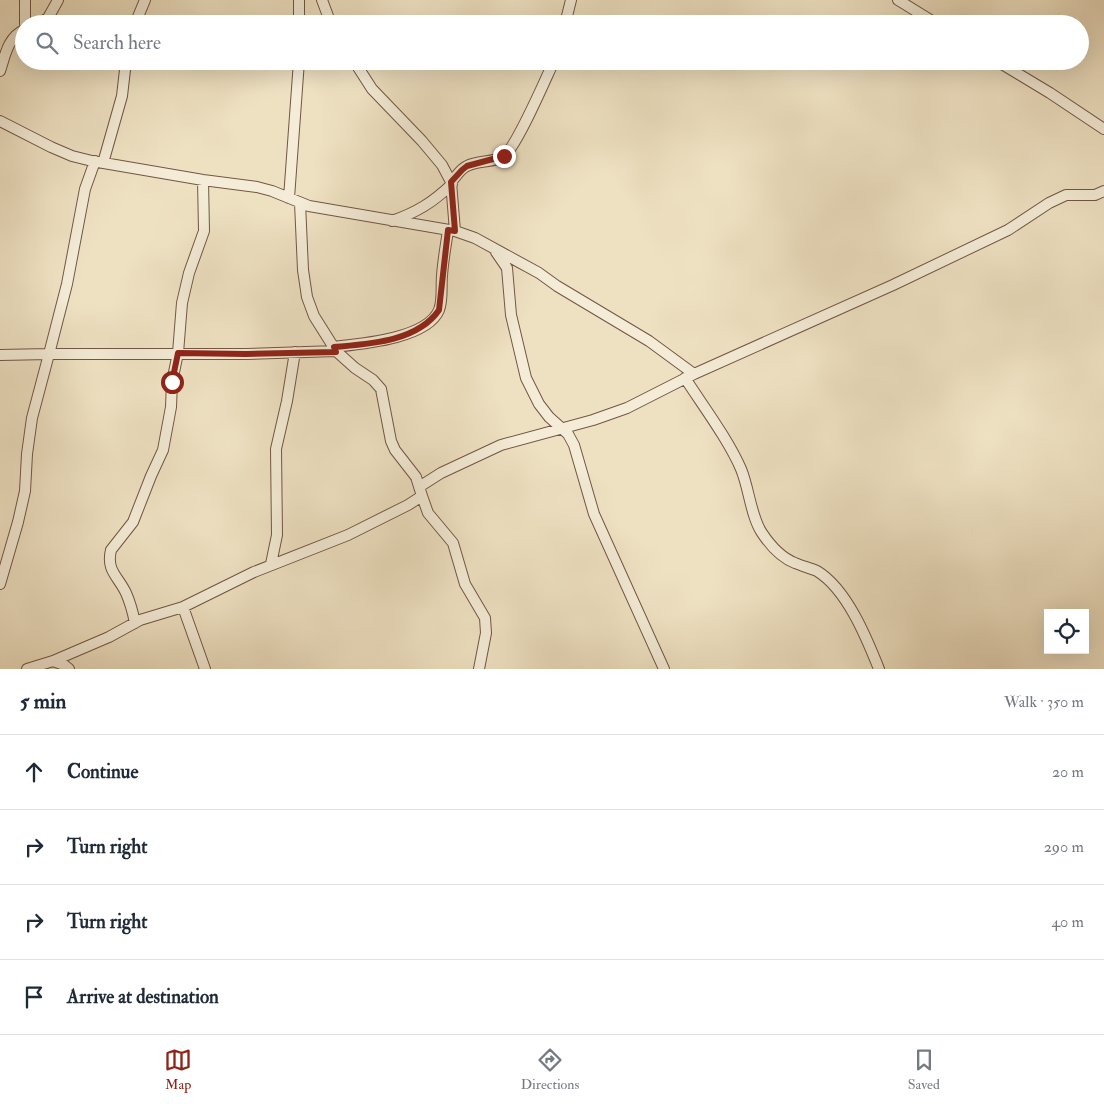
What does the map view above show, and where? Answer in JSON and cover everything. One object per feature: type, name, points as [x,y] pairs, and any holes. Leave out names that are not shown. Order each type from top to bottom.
[{"type":"street","points":[[25,0],[25,15]]},
{"type":"street","points":[[50,15],[58,0]]},
{"type":"street","points":[[139,15],[145,0]]},
{"type":"street","points":[[299,0],[299,15]]},
{"type":"street","points":[[322,0],[328,15]]},
{"type":"street","points":[[568,15],[572,0]]},
{"type":"street","points":[[898,0],[922,15]]},
{"type":"street","points":[[0,71],[11,41],[15,36]]},
{"type":"street","points":[[0,584],[11,549],[25,491],[27,454],[32,418],[67,284],[85,189],[99,162],[122,96],[125,70]]},
{"type":"street","points":[[288,198],[298,70]]},
{"type":"street","points":[[0,355],[246,354],[335,349],[374,343],[405,335],[433,318],[439,310],[451,230],[452,183],[442,165],[372,89],[360,70]]},
{"type":"street","points":[[391,221],[412,214],[431,203],[467,166],[504,156],[518,136],[550,70]]},
{"type":"street","points":[[1013,70],[1104,129]]},
{"type":"street","points":[[0,121],[72,156],[203,180],[256,187],[300,203],[391,221],[451,230],[492,247],[539,273],[649,341],[690,376],[734,454],[748,488],[754,517],[762,533],[779,553],[793,562],[817,571],[843,598],[861,626],[879,669]]},
{"type":"street","points":[[136,623],[124,590],[111,569],[110,555],[111,550],[133,522],[151,476],[164,450],[171,407],[172,382],[178,353],[182,303],[204,231],[203,180]]},
{"type":"street","points":[[27,669],[109,637],[156,615],[183,608],[271,564],[348,535],[420,492],[441,473],[501,445],[627,408],[690,376],[893,285],[1008,230],[1049,203],[1066,195],[1095,195],[1104,190]]},
{"type":"street","points":[[300,203],[306,297],[314,316],[335,349],[355,368],[373,380],[381,389],[391,441],[416,477],[423,505],[453,543],[465,584],[485,618],[486,633],[479,669]]},
{"type":"street","points":[[492,247],[507,268],[511,315],[526,378],[539,404],[549,417],[568,434],[578,459],[594,514],[664,669]]},
{"type":"street","points":[[271,564],[277,535],[276,449],[287,401],[294,352]]},
{"type":"street","points":[[0,546],[11,549]]},
{"type":"street","points":[[183,608],[205,669]]},
{"type":"street","points":[[53,660],[69,669]]},
{"type":"route","points":[[172,382],[178,353],[336,352],[334,347],[374,343],[405,335],[420,327],[433,318],[439,310],[448,230],[455,231],[451,182],[467,166],[504,156]]}]
